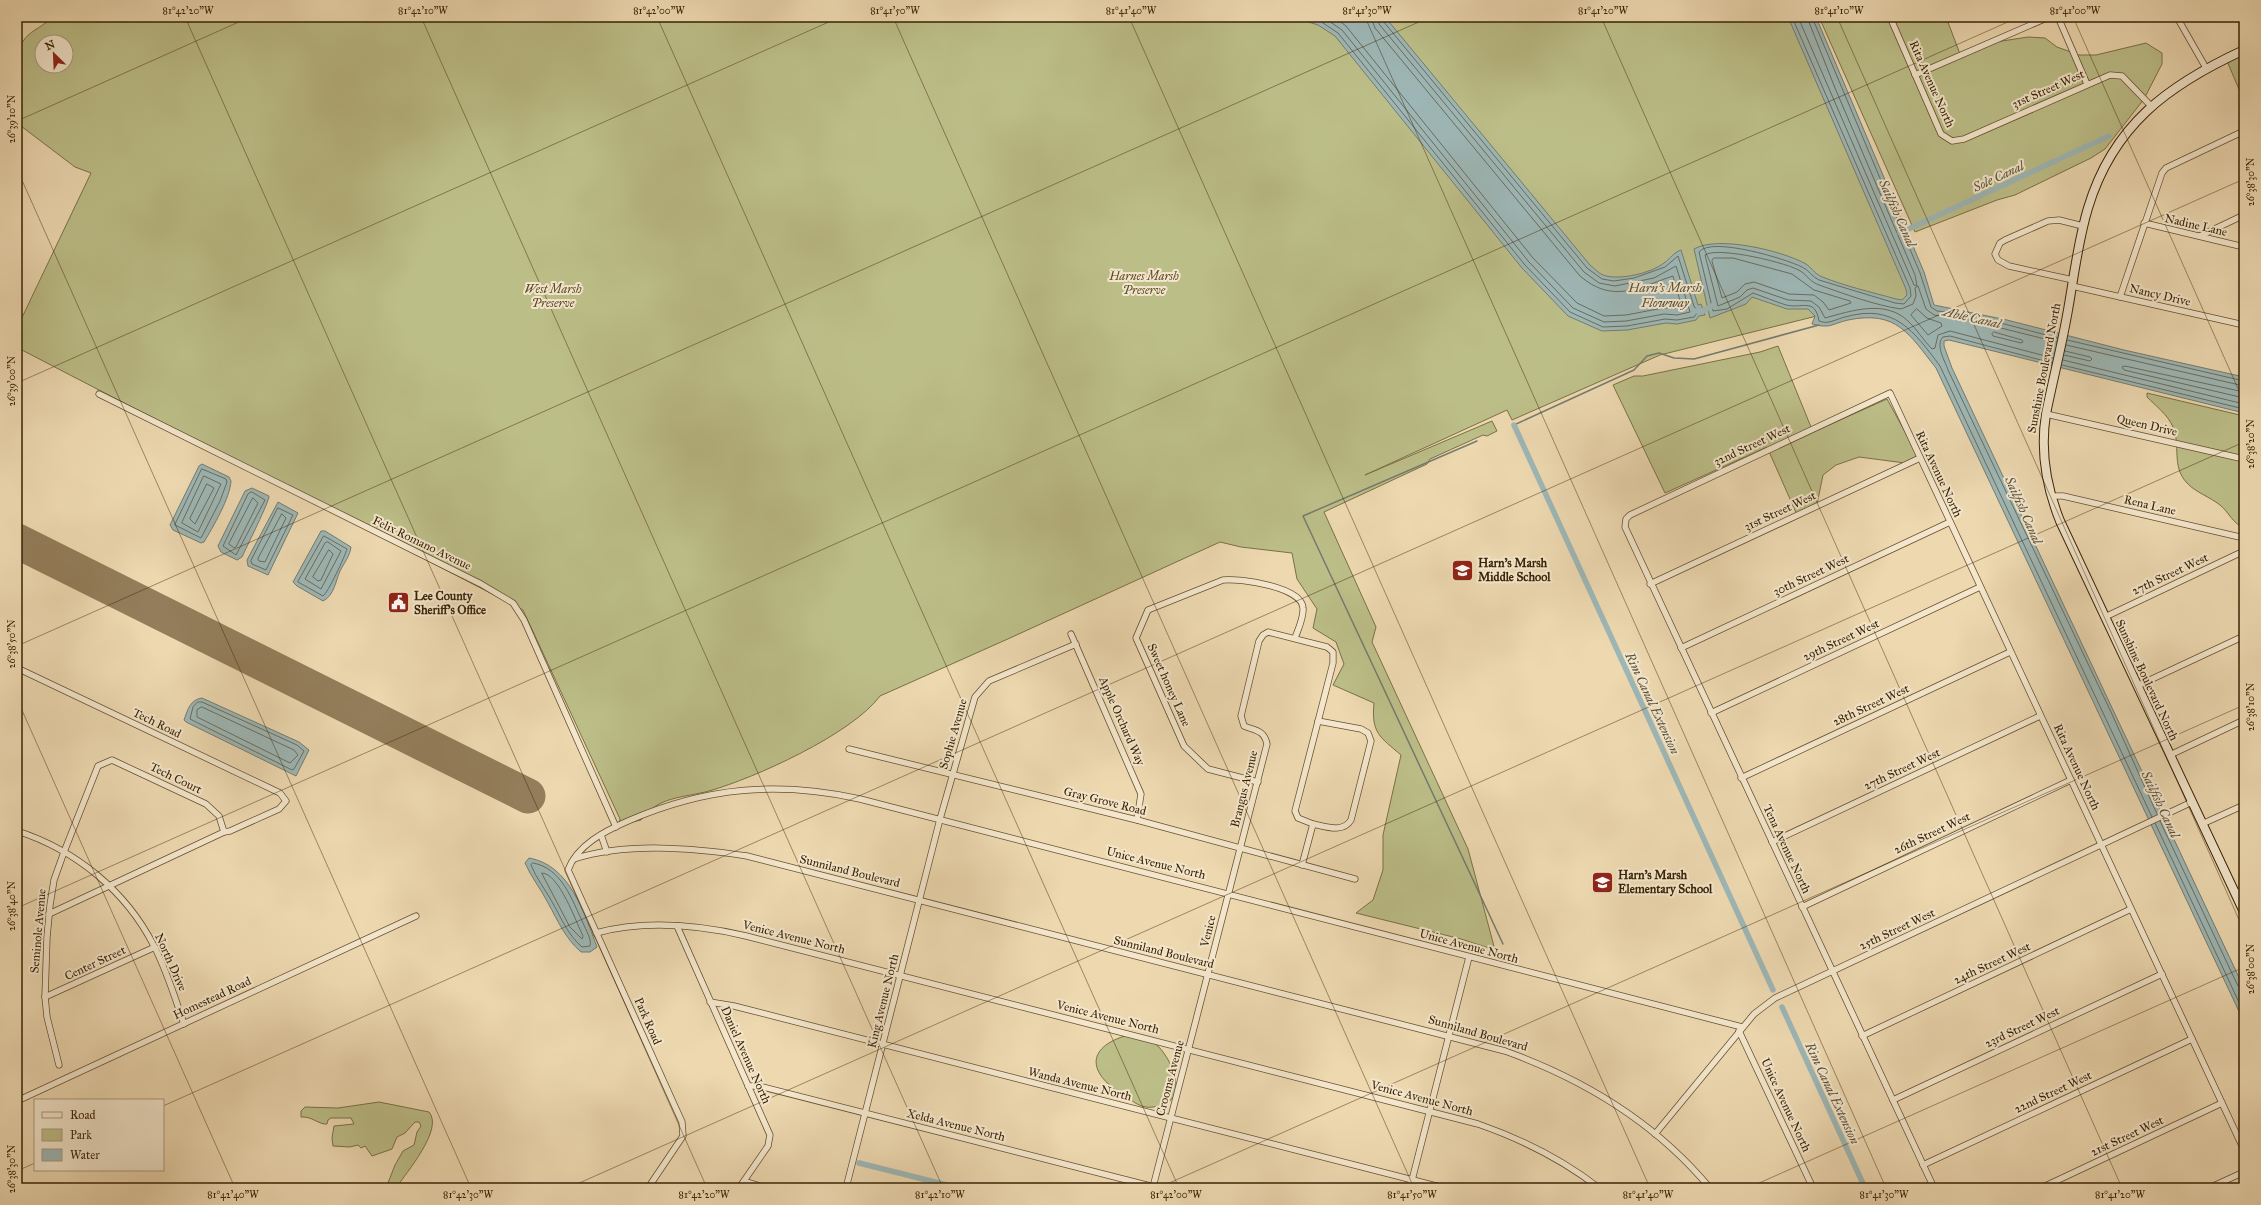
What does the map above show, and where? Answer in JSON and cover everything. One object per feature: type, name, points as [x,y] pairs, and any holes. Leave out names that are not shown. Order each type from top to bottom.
[{"type":"street","name":"Rita Avenue North","points":[[1890,17],[1938,128],[1945,138]]},
{"type":"street","points":[[1915,75],[2049,17]]},
{"type":"street","points":[[2058,17],[2088,84]]},
{"type":"street","points":[[2178,19],[2206,68]]},
{"type":"street","name":"Sunshine Boulevard North","points":[[2244,50],[2206,68],[2177,86],[2151,106],[2131,127],[2112,152],[2097,183],[2083,226],[2064,332],[2055,369],[2043,433],[2044,460],[2050,496],[2060,521],[2244,912]]},
{"type":"street","name":"31st Street West","points":[[1945,138],[1952,141],[1964,139],[2088,84],[2117,74],[2122,76],[2151,106]]},
{"type":"street","points":[[2120,297],[2159,179],[2166,168],[2244,131]]},
{"type":"street","points":[[2199,236],[2244,215]]},
{"type":"street","name":"Nancy Drive","points":[[2083,226],[2059,220],[2048,221],[2005,240],[1997,248],[1996,254],[2003,264],[2120,297],[2244,325]]},
{"type":"street","name":"Nadine Lane","points":[[2144,223],[2244,247]]},
{"type":"street","name":"Rita Avenue North","points":[[1890,393],[2244,1150]]},
{"type":"street","name":"32nd Street West","points":[[1626,519],[1630,515],[1890,393]]},
{"type":"street","name":"Felix Romano Avenue","points":[[99,394],[481,584],[513,602],[524,620],[616,826]]},
{"type":"street","name":"Queen Drive","points":[[2046,414],[2244,459]]},
{"type":"street","name":"31st Street West","points":[[1650,584],[1920,458]]},
{"type":"street","name":"Rena Lane","points":[[2050,496],[2063,496],[2244,538]]},
{"type":"street","name":"Tena Avenue North","points":[[1626,519],[1626,532],[1934,1188]]},
{"type":"street","name":"30th Street West","points":[[1681,648],[1950,522]]},
{"type":"street","name":"27th Street West","points":[[2104,617],[2244,551]]},
{"type":"street","name":"Sweet honey Lane","points":[[1258,782],[1208,769],[1184,746],[1136,638],[1148,610],[1223,580],[1235,579],[1291,592],[1300,598],[1304,608],[1295,638]]},
{"type":"street","name":"29th Street West","points":[[1711,713],[1980,587]]},
{"type":"street","name":"Brangus Avenue","points":[[1228,893],[1242,848],[1267,744],[1265,736],[1260,731],[1244,726],[1241,716],[1259,641],[1263,635],[1268,632],[1328,647],[1332,652],[1333,663],[1318,721],[1295,811],[1298,818],[1313,824],[1341,829],[1347,826],[1351,820],[1371,741],[1368,733],[1361,729],[1318,721]]},
{"type":"street","name":"Apple Orchard Way","points":[[1071,634],[1141,794],[1137,820]]},
{"type":"street","points":[[2137,686],[2244,636]]},
{"type":"street","name":"Sophie Avenue","points":[[940,819],[975,697],[988,681],[1076,644]]},
{"type":"street","name":"28th Street West","points":[[1742,778],[2010,652]]},
{"type":"street","name":"Tech Road","points":[[17,668],[280,794],[286,801],[279,809],[230,831],[224,832]]},
{"type":"street","name":"27th Street West","points":[[1772,842],[2040,716]]},
{"type":"street","points":[[2170,755],[2244,720]]},
{"type":"street","name":"Gray Grove Road","points":[[849,749],[1137,820],[1355,879]]},
{"type":"street","name":"Tech Court","points":[[104,762],[112,760],[122,764],[206,804],[219,816],[224,832]]},
{"type":"street","name":"Seminole Avenue","points":[[59,1065],[47,1017],[45,997],[47,937],[54,880],[95,771],[104,762]]},
{"type":"street","name":"26th Street West","points":[[1802,907],[2070,780]]},
{"type":"street","name":"Unice Avenue North","points":[[572,859],[601,835],[616,826],[661,808],[697,797],[758,788],[799,789],[833,793],[1228,893],[1741,1029],[1813,1188]]},
{"type":"street","name":"25th Street West","points":[[1655,1134],[1741,1029],[1759,1009],[1776,998],[2192,802]]},
{"type":"street","points":[[2202,824],[2244,805]]},
{"type":"street","name":"King Avenue North","points":[[846,1188],[940,819]]},
{"type":"street","points":[[1302,865],[1313,824]]},
{"type":"street","name":"North Drive","points":[[17,831],[37,838],[64,852],[84,865],[108,885],[134,914],[155,947],[184,1024]]},
{"type":"street","points":[[50,914],[108,885],[154,866],[224,832]]},
{"type":"street","points":[[601,835],[607,852]]},
{"type":"street","name":"Sunniland Boulevard","points":[[572,859],[607,852],[656,849],[724,853],[770,862],[1448,1035],[1505,1051],[1558,1072],[1606,1099],[1655,1134],[1710,1188]]},
{"type":"street","name":"Park Road","points":[[572,859],[568,870],[684,1129],[683,1136],[648,1188]]},
{"type":"street","points":[[2235,894],[2244,890]]},
{"type":"street","name":"Venice","points":[[1208,974],[1228,893]]},
{"type":"street","name":"24th Street West","points":[[1862,1036],[2131,909]]},
{"type":"street","name":"Homestead Road","points":[[17,1101],[416,916]]},
{"type":"street","name":"Venice Avenue North","points":[[596,933],[630,928],[676,926],[733,933],[1484,1126],[1531,1145],[1570,1168],[1599,1188]]},
{"type":"street","name":"Daniel Avenue North","points":[[676,926],[770,1135],[770,1141],[739,1188]]},
{"type":"street","name":"Center Street","points":[[45,997],[155,947]]},
{"type":"street","points":[[1410,1188],[1469,957]]},
{"type":"street","name":"Crooms Avenue","points":[[1156,1187],[1170,1118],[1208,974]]},
{"type":"street","name":"23rd Street West","points":[[1893,1100],[2162,974]]},
{"type":"street","name":"Wanda Avenue North","points":[[710,1002],[734,1006],[1444,1188]]},
{"type":"street","name":"22nd Street West","points":[[1923,1165],[2192,1039]]},
{"type":"street","name":"Xelda Avenue North","points":[[748,1086],[759,1086],[1156,1187]]},
{"type":"street","name":"21st Street West","points":[[2041,1188],[2222,1103]]},
{"type":"street","points":[[2209,1188],[2244,1172]]},
{"type":"street","points":[[744,1181],[766,1188]]},
{"type":"green space","points":[[53,17],[1797,17],[1919,318],[1865,304],[1660,355],[1512,420],[1507,410],[1365,475],[1492,421],[1497,431],[1487,436],[1483,435],[1430,459],[1427,464],[1324,512],[1376,627],[1372,642],[1468,849],[1495,950],[1461,939],[1356,913],[1373,900],[1383,870],[1383,835],[1401,755],[1378,734],[1374,721],[1374,703],[1333,685],[1344,664],[1336,642],[1313,628],[1317,609],[1297,579],[1292,553],[1241,547],[1220,542],[880,696],[848,725],[801,753],[776,765],[728,785],[663,802],[655,806],[641,820],[619,825],[620,819],[523,610],[20,349],[22,334],[17,331],[17,328],[91,173],[75,167],[17,123],[17,55],[23,41],[31,33]]},
{"type":"green space","points":[[1819,17],[1946,17],[1960,54],[1989,43],[2028,37],[2045,38],[2057,47],[2079,55],[2096,55],[2146,43],[2162,53],[2162,64],[2144,99],[2105,149],[2091,158],[2015,195],[1997,200],[1915,232]]},
{"type":"green space","points":[[2244,53],[2244,101],[2227,61]]},
{"type":"green space","points":[[1778,346],[1813,432],[1887,399],[1920,459],[1905,463],[1859,457],[1836,465],[1823,475],[1816,509],[1798,517],[1767,447],[1665,493],[1613,385],[1634,376],[1643,376],[1760,352]]},
{"type":"green space","points":[[2147,393],[2244,416],[2244,528],[2236,523],[2220,505],[2187,483],[2179,470],[2173,427],[2165,415],[2147,397]]},
{"type":"green space","points":[[1128,1035],[1151,1041],[1164,1053],[1169,1062],[1174,1072],[1176,1083],[1175,1092],[1172,1099],[1164,1104],[1151,1107],[1137,1104],[1113,1088],[1098,1071],[1096,1062],[1098,1054],[1103,1047],[1113,1040]]},
{"type":"green space","points":[[379,1102],[429,1112],[432,1120],[432,1129],[428,1140],[415,1162],[396,1188],[386,1188],[395,1165],[403,1151],[414,1145],[417,1132],[421,1126],[419,1122],[415,1122],[405,1133],[397,1137],[392,1149],[372,1156],[365,1146],[361,1148],[358,1145],[350,1147],[333,1146],[332,1138],[334,1126],[354,1124],[351,1118],[331,1118],[328,1120],[327,1124],[324,1124],[309,1118],[301,1117],[301,1111],[305,1107],[338,1108]]},
{"type":"water","name":"Harn's Marsh Flowway","points":[[1293,17],[1385,17],[1590,265],[1603,275],[1610,277],[1635,275],[1658,267],[1681,250],[1698,305],[1701,304],[1705,315],[1699,316],[1696,320],[1677,324],[1666,323],[1627,330],[1602,331],[1568,316],[1522,268],[1335,36],[1318,25]]},
{"type":"water","name":"Sailfish Canal","points":[[1788,17],[1816,17],[1924,272],[1934,305],[2007,320],[2124,350],[2244,377],[2244,413],[1949,340],[1944,341],[1944,346],[1952,368],[2244,988],[2244,1022],[1936,368],[1909,335],[1890,322],[1879,318],[1848,320],[1823,326],[1812,324],[1815,316],[1808,309],[1787,309],[1752,297],[1746,304],[1710,318],[1694,249],[1705,245],[1734,244],[1767,250],[1796,259],[1806,264],[1820,276],[1838,283],[1896,299],[1902,300],[1907,295],[1906,289]]},
{"type":"water","points":[[202,464],[229,477],[231,481],[228,496],[212,529],[204,542],[201,543],[173,530],[170,525],[199,466]]},
{"type":"water","points":[[252,488],[269,496],[262,515],[242,557],[237,560],[221,552],[218,546],[245,491]]},
{"type":"water","points":[[278,502],[298,513],[268,575],[248,566],[247,560]]},
{"type":"water","points":[[321,531],[325,531],[351,547],[332,592],[327,599],[323,601],[297,586],[293,582]]},
{"type":"water","points":[[202,698],[299,742],[309,750],[296,776],[186,722],[184,720],[192,703]]},
{"type":"water","points":[[529,858],[543,862],[555,870],[574,892],[597,947],[590,952],[581,952],[566,935],[527,868],[525,863]]},
{"type":"waterway","name":"Sole Canal","points":[[1900,233],[2109,136]]},
{"type":"waterway","name":"Able Canal","points":[[1696,311],[1703,311],[1714,305]]},
{"type":"waterway","points":[[1514,425],[1634,370],[1647,356],[1659,353],[1674,358],[1694,359],[1819,325]]},
{"type":"waterway","name":"Rim Canal Extension","points":[[1514,425],[1773,990]]},
{"type":"waterway","points":[[1477,441],[1303,516],[1503,944]]},
{"type":"waterway","name":"Rim Canal Extension","points":[[1782,1007],[1865,1188]]},
{"type":"waterway","points":[[859,1163],[959,1188]]},
{"type":"runway","points":[[17,541],[528,796]]},
{"type":"place","name":"Harn's Marsh Middle School","points":[[1463,570]]},
{"type":"place","name":"Lee County Sheriff's Office","points":[[398,603]]},
{"type":"place","name":"Harn's Marsh Elementary School","points":[[1602,882]]},
{"type":"park label","name":"Harnes Marsh Preserve","points":[[1144,283]]},
{"type":"park label","name":"West Marsh Preserve","points":[[553,296]]}]
